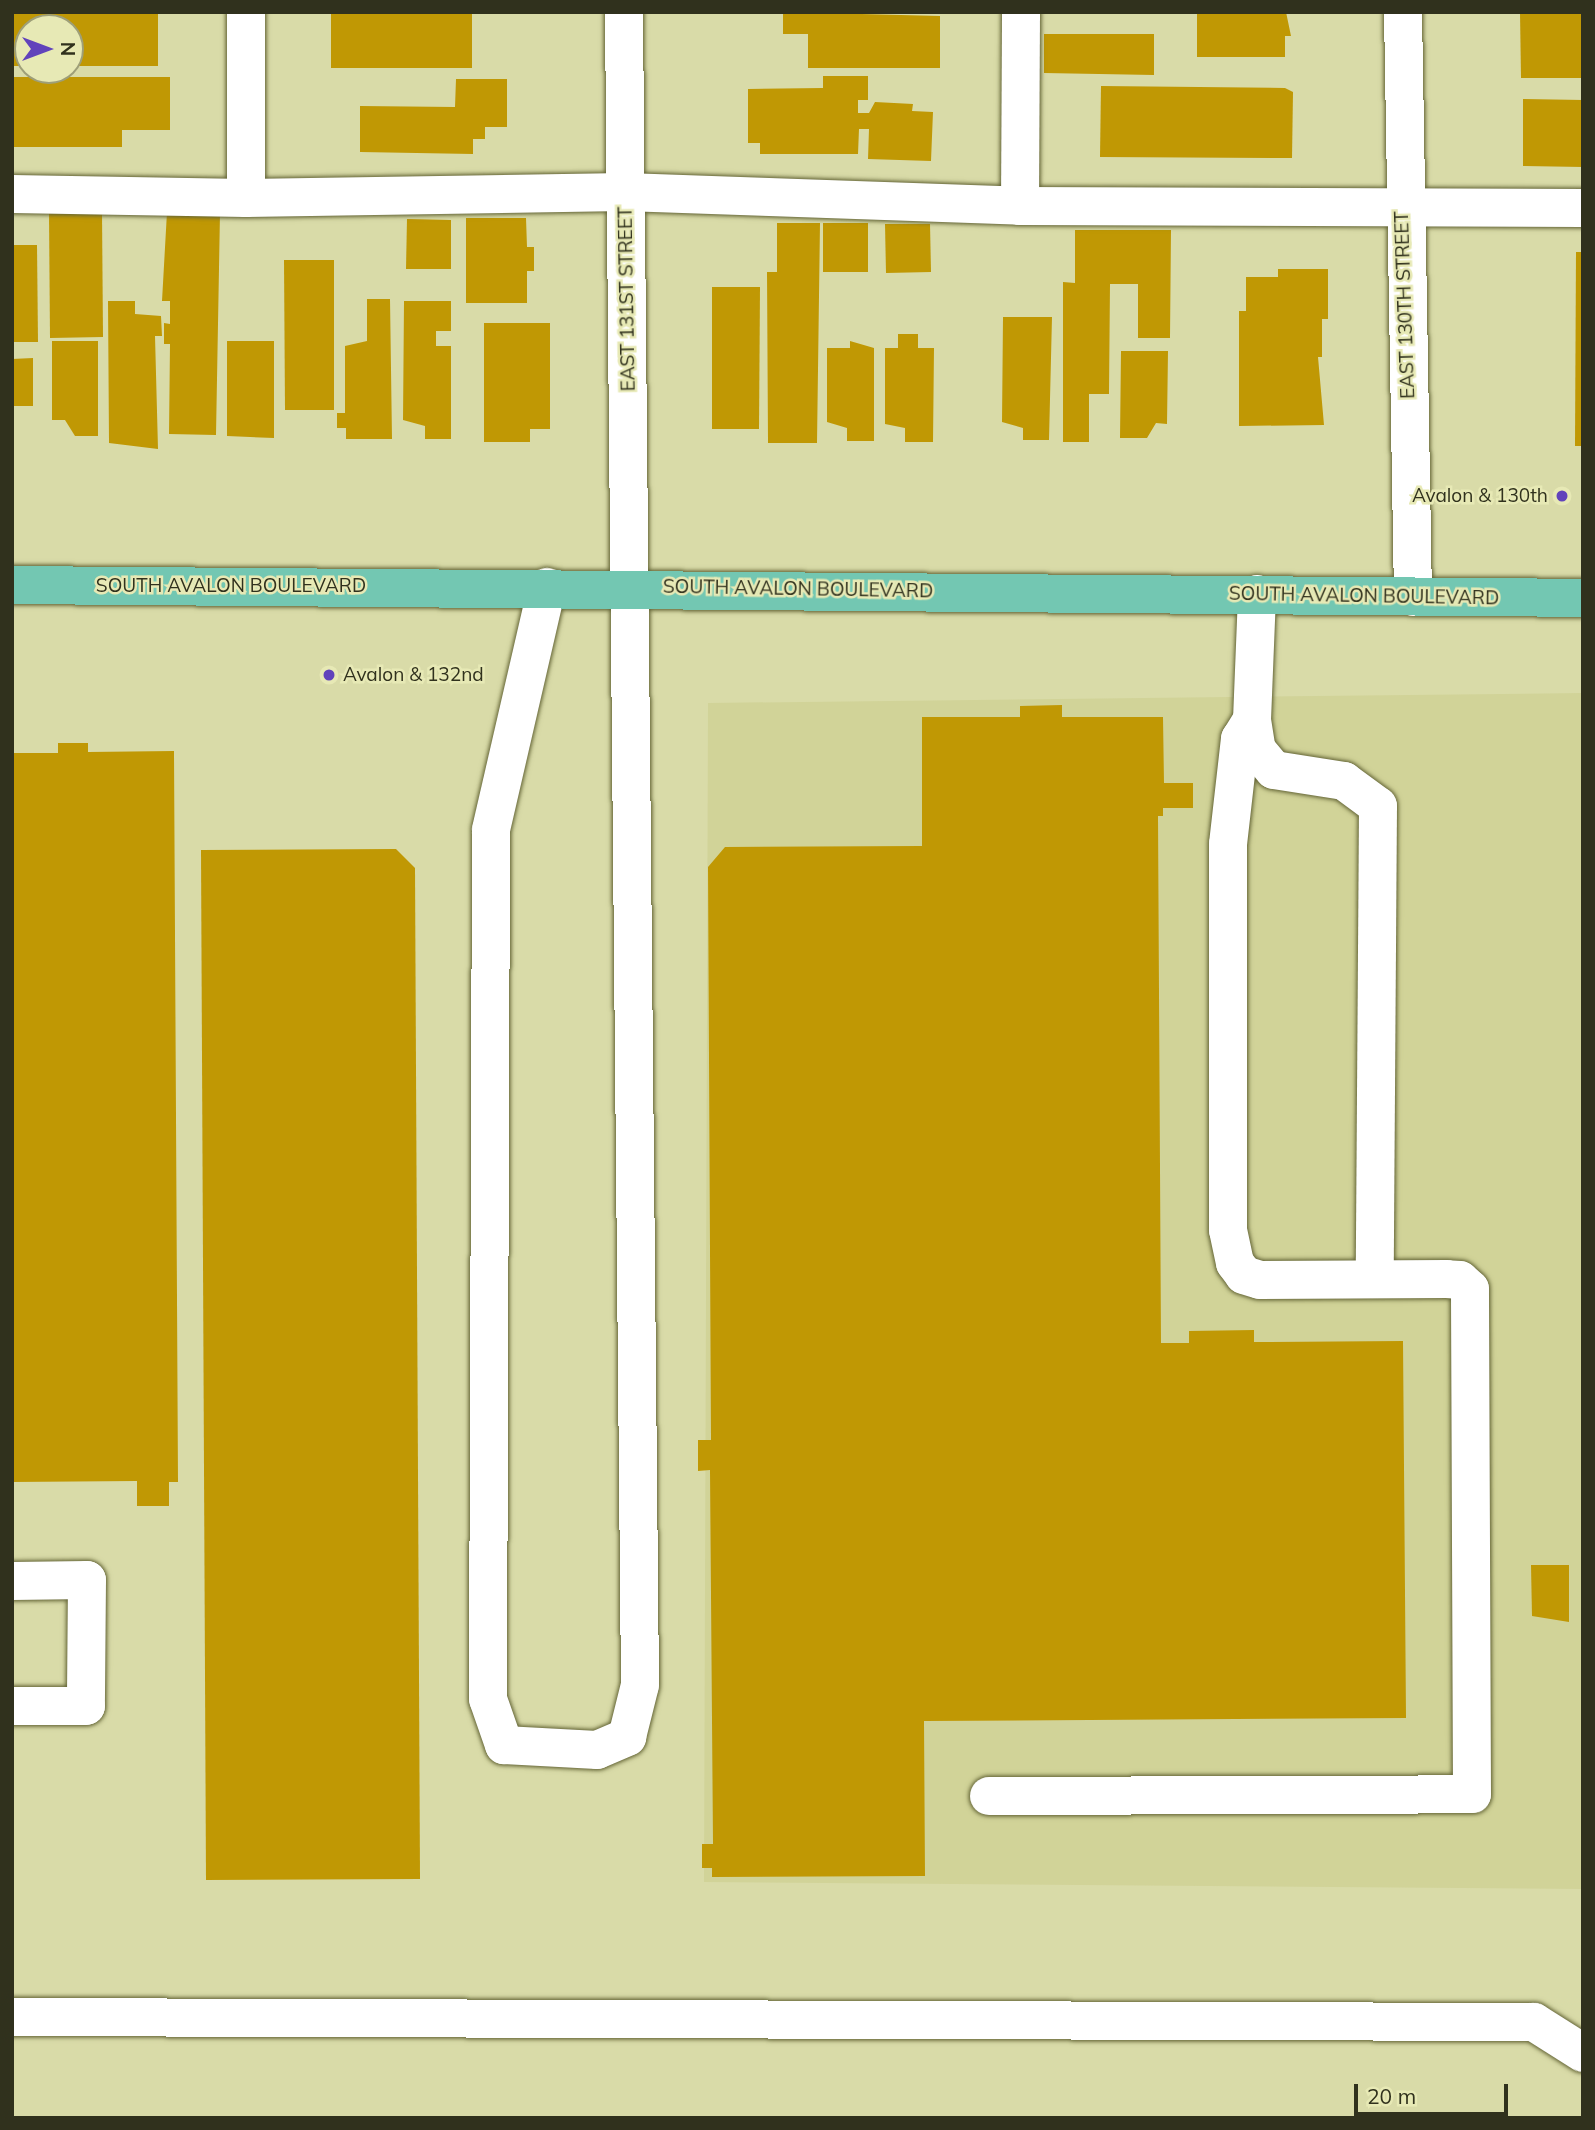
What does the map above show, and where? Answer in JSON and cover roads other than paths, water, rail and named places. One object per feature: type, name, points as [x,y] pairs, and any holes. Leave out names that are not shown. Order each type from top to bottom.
[{"type":"main road","name":"SOUTH AVALON BOULEVARD","points":[[12,585],[633,587],[1583,598]]},
{"type":"street","points":[[246,12],[246,198]]},
{"type":"street","name":"EAST 131ST STREET","points":[[547,587],[491,830],[488,1699],[504,1745],[597,1749],[626,1737],[640,1685],[633,587],[624,12]]},
{"type":"street","points":[[1020,206],[1021,12]]},
{"type":"street","name":"EAST 130TH STREET","points":[[1403,12],[1402,208],[1413,597]]},
{"type":"street","points":[[12,194],[246,198],[625,192],[1020,206],[1583,208]]},
{"type":"street","points":[[989,1796],[1472,1794],[1470,1289],[1460,1280],[1260,1280],[1244,1275],[1235,1263],[1228,1230],[1228,844],[1250,736],[1256,594]]},
{"type":"street","points":[[1250,736],[1274,770],[1292,777],[1332,779],[1366,793],[1378,806],[1375,1279]]},
{"type":"street","points":[[12,1581],[87,1580],[86,1706],[12,1706]]},
{"type":"street","points":[[12,2017],[1534,2022],[1583,2053]]},
{"type":"place","name":"Avalon & 130th","points":[[1562,496]]},
{"type":"place","name":"Avalon & 132nd","points":[[329,675]]}]
